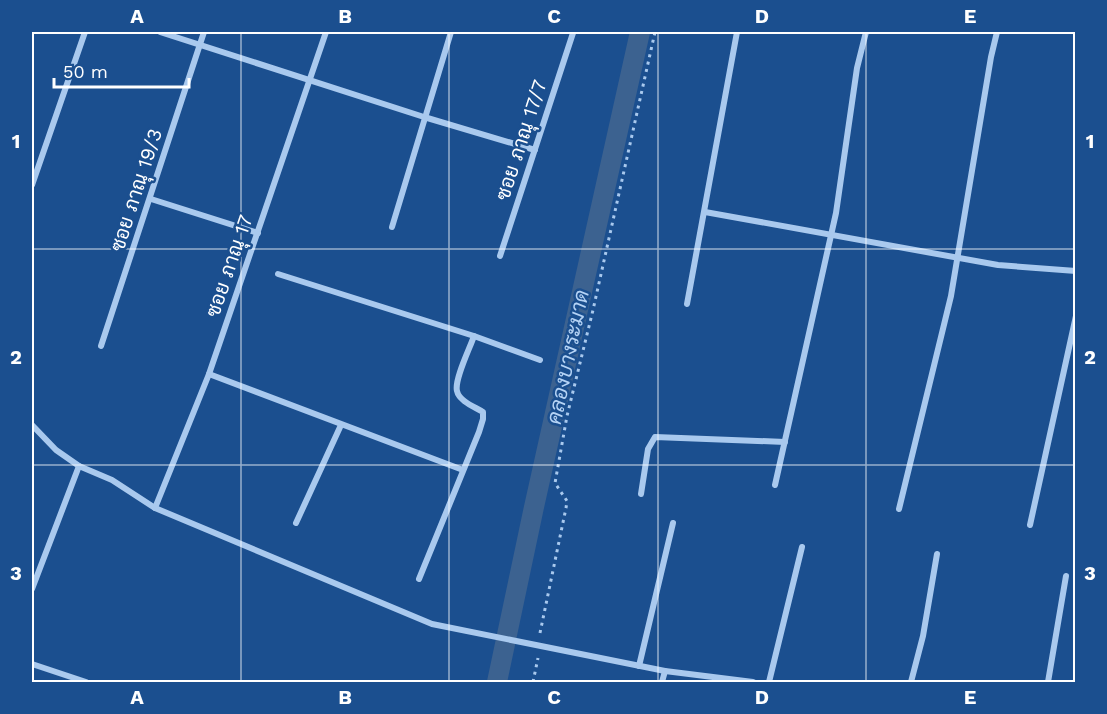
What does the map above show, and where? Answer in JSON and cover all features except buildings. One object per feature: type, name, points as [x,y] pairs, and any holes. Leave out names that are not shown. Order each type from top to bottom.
[{"type":"street","points":[[32,185],[85,32]]},
{"type":"street","points":[[159,32],[535,150]]},
{"type":"street","name":"ซอย ภาณุ 19/3","points":[[101,346],[204,32]]},
{"type":"street","name":"ซอย ภาณุ 17","points":[[155,508],[209,374],[326,32]]},
{"type":"street","points":[[392,226],[451,32]]},
{"type":"street","points":[[687,304],[736,32]]},
{"type":"street","points":[[775,485],[836,213],[857,68],[866,32]]},
{"type":"street","points":[[899,509],[951,296],[997,32]]},
{"type":"street","name":"ซอย ภาณุ 17/7","points":[[500,256],[573,33]]},
{"type":"street","points":[[151,199],[258,233]]},
{"type":"street","points":[[705,212],[998,265],[1076,271]]},
{"type":"street","points":[[278,274],[474,336],[540,360]]},
{"type":"street","points":[[1030,525],[1076,316]]},
{"type":"street","points":[[419,579],[483,419],[483,412],[461,398],[457,390],[458,380],[474,336]]},
{"type":"street","points":[[209,374],[463,470]]},
{"type":"street","points":[[32,425],[56,450],[79,466],[112,480],[155,508],[432,624],[664,671],[753,682]]},
{"type":"street","points":[[296,523],[341,425]]},
{"type":"street","points":[[641,494],[648,449],[655,437],[785,442]]},
{"type":"street","points":[[32,589],[79,466]]},
{"type":"street","points":[[639,666],[673,523]]},
{"type":"street","points":[[769,682],[802,547]]},
{"type":"street","points":[[911,682],[923,636],[937,554]]},
{"type":"street","points":[[1048,682],[1066,576]]},
{"type":"street","points":[[32,664],[86,682]]},
{"type":"street","points":[[662,682],[664,671]]},
{"type":"path","points":[[539,642],[567,501],[555,483],[567,416],[655,32]]},
{"type":"path","points":[[533,682],[538,654]]},
{"type":"waterway","name":"คลองบางระมาด","points":[[497,682],[640,32]]}]
